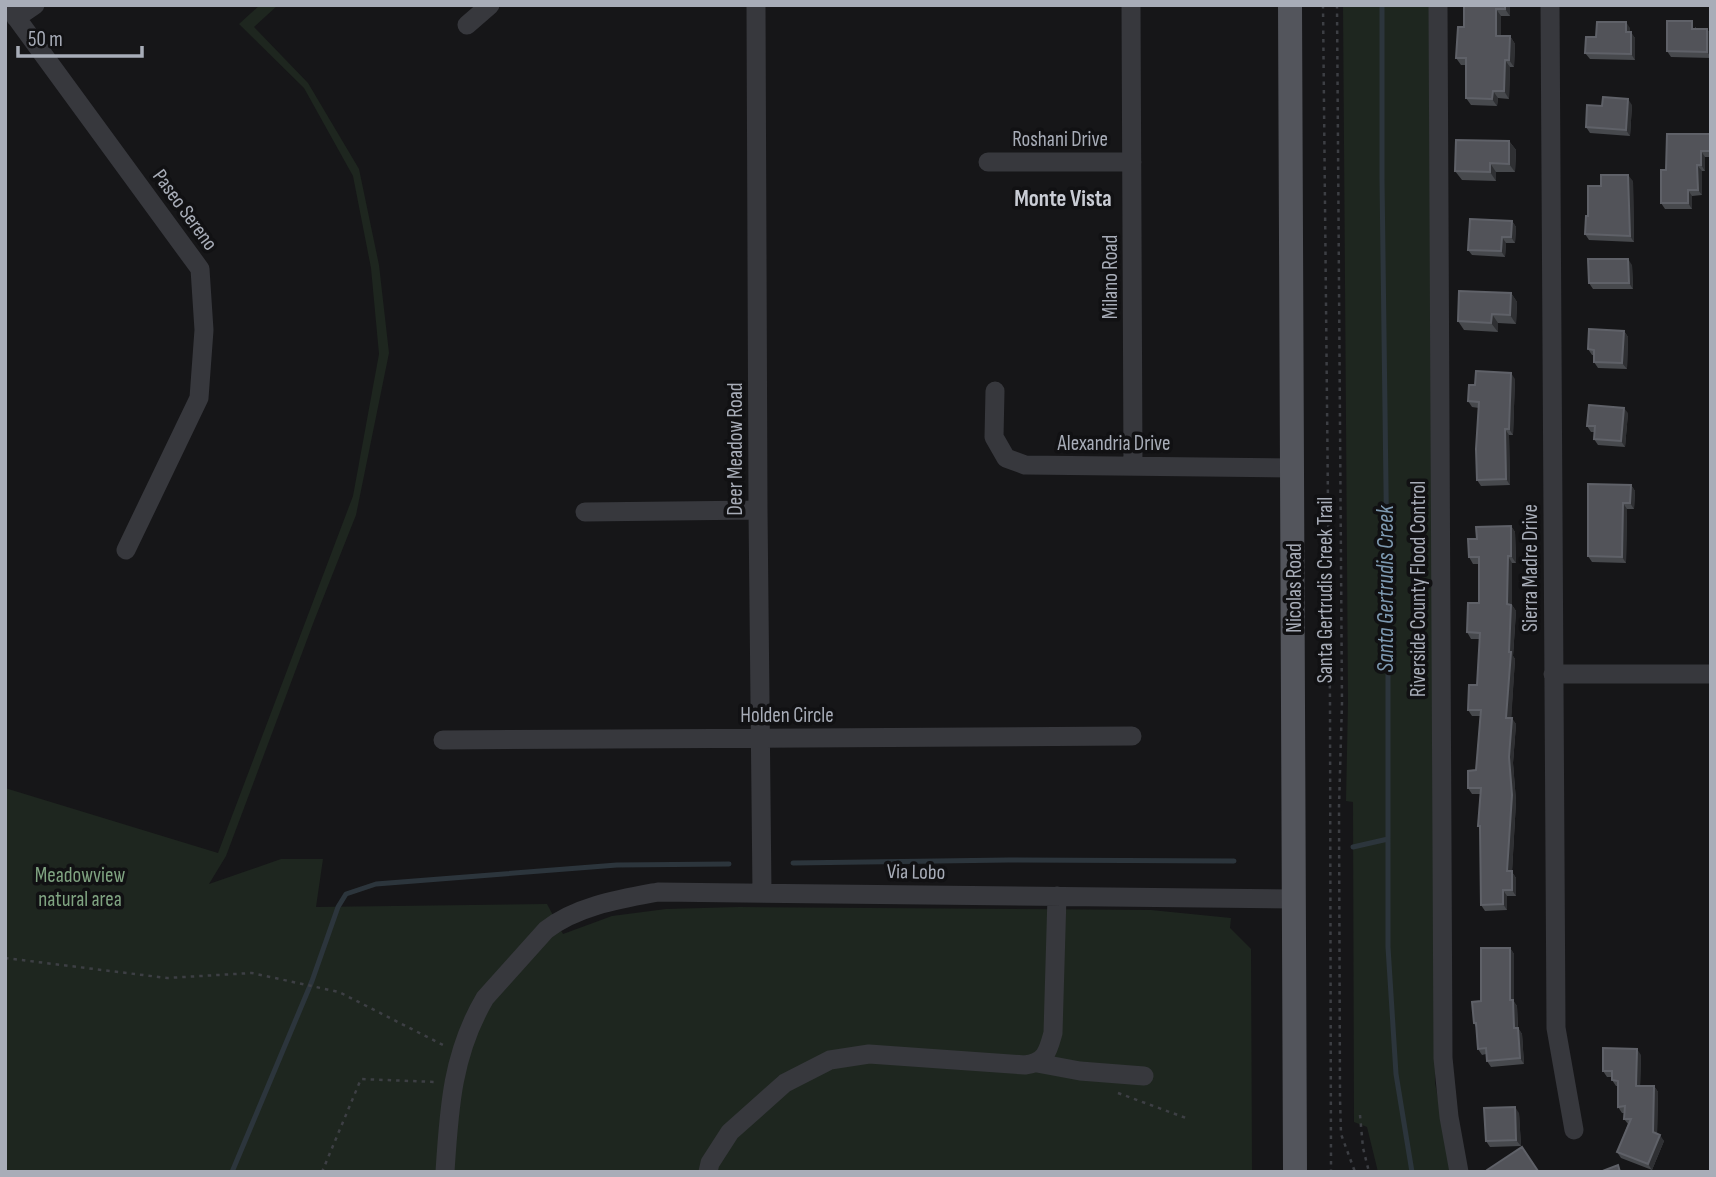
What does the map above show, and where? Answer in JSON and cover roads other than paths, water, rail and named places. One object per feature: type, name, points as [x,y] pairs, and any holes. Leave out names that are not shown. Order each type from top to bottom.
[{"type":"main road","name":"Nicolas Road","points":[[1290,5],[1295,1172]]},
{"type":"street","points":[[12,12],[35,5]]},
{"type":"street","points":[[467,25],[490,5]]},
{"type":"street","name":"Deer Meadow Road","points":[[756,5],[762,893]]},
{"type":"street","name":"Milano Road","points":[[1131,5],[1133,465]]},
{"type":"street","name":"Riverside County Flood Control","points":[[1438,5],[1443,1058],[1449,1117],[1459,1172]]},
{"type":"street","name":"Sierra Madre Drive","points":[[1550,5],[1556,1028],[1574,1130]]},
{"type":"street","name":"Paseo Sereno","points":[[12,12],[200,269],[204,330],[199,398],[126,550]]},
{"type":"street","name":"Roshani Drive","points":[[988,162],[1132,162]]},
{"type":"street","name":"Alexandria Drive","points":[[995,391],[994,437],[1006,458],[1025,465],[1293,468]]},
{"type":"street","points":[[585,512],[758,510]]},
{"type":"street","points":[[1553,674],[1711,674]]},
{"type":"street","name":"Holden Circle","points":[[443,740],[1132,736]]},
{"type":"street","name":"Via Lobo","points":[[445,1172],[453,1085],[466,1033],[485,998],[546,930],[583,910],[658,892],[1294,899]]},
{"type":"street","points":[[1037,1063],[1048,1051],[1053,1033],[1057,896]]},
{"type":"street","points":[[708,1172],[710,1163],[730,1132],[785,1083],[830,1060],[869,1054],[1025,1065],[1037,1063],[1080,1071],[1144,1076]]},
{"type":"waterway","name":"Santa Gertrudis Creek","points":[[1382,5],[1388,947],[1396,1074],[1412,1172]]},
{"type":"waterway","points":[[1353,847],[1388,839]]},
{"type":"waterway","points":[[793,863],[1234,861]]},
{"type":"waterway","points":[[232,1172],[312,981],[338,907],[346,894],[376,884],[617,865],[729,864]]},
{"type":"district","name":"Monte Vista","points":[[1063,199]]},
{"type":"park label","name":"Meadowview natural area","points":[[80,887]]}]
